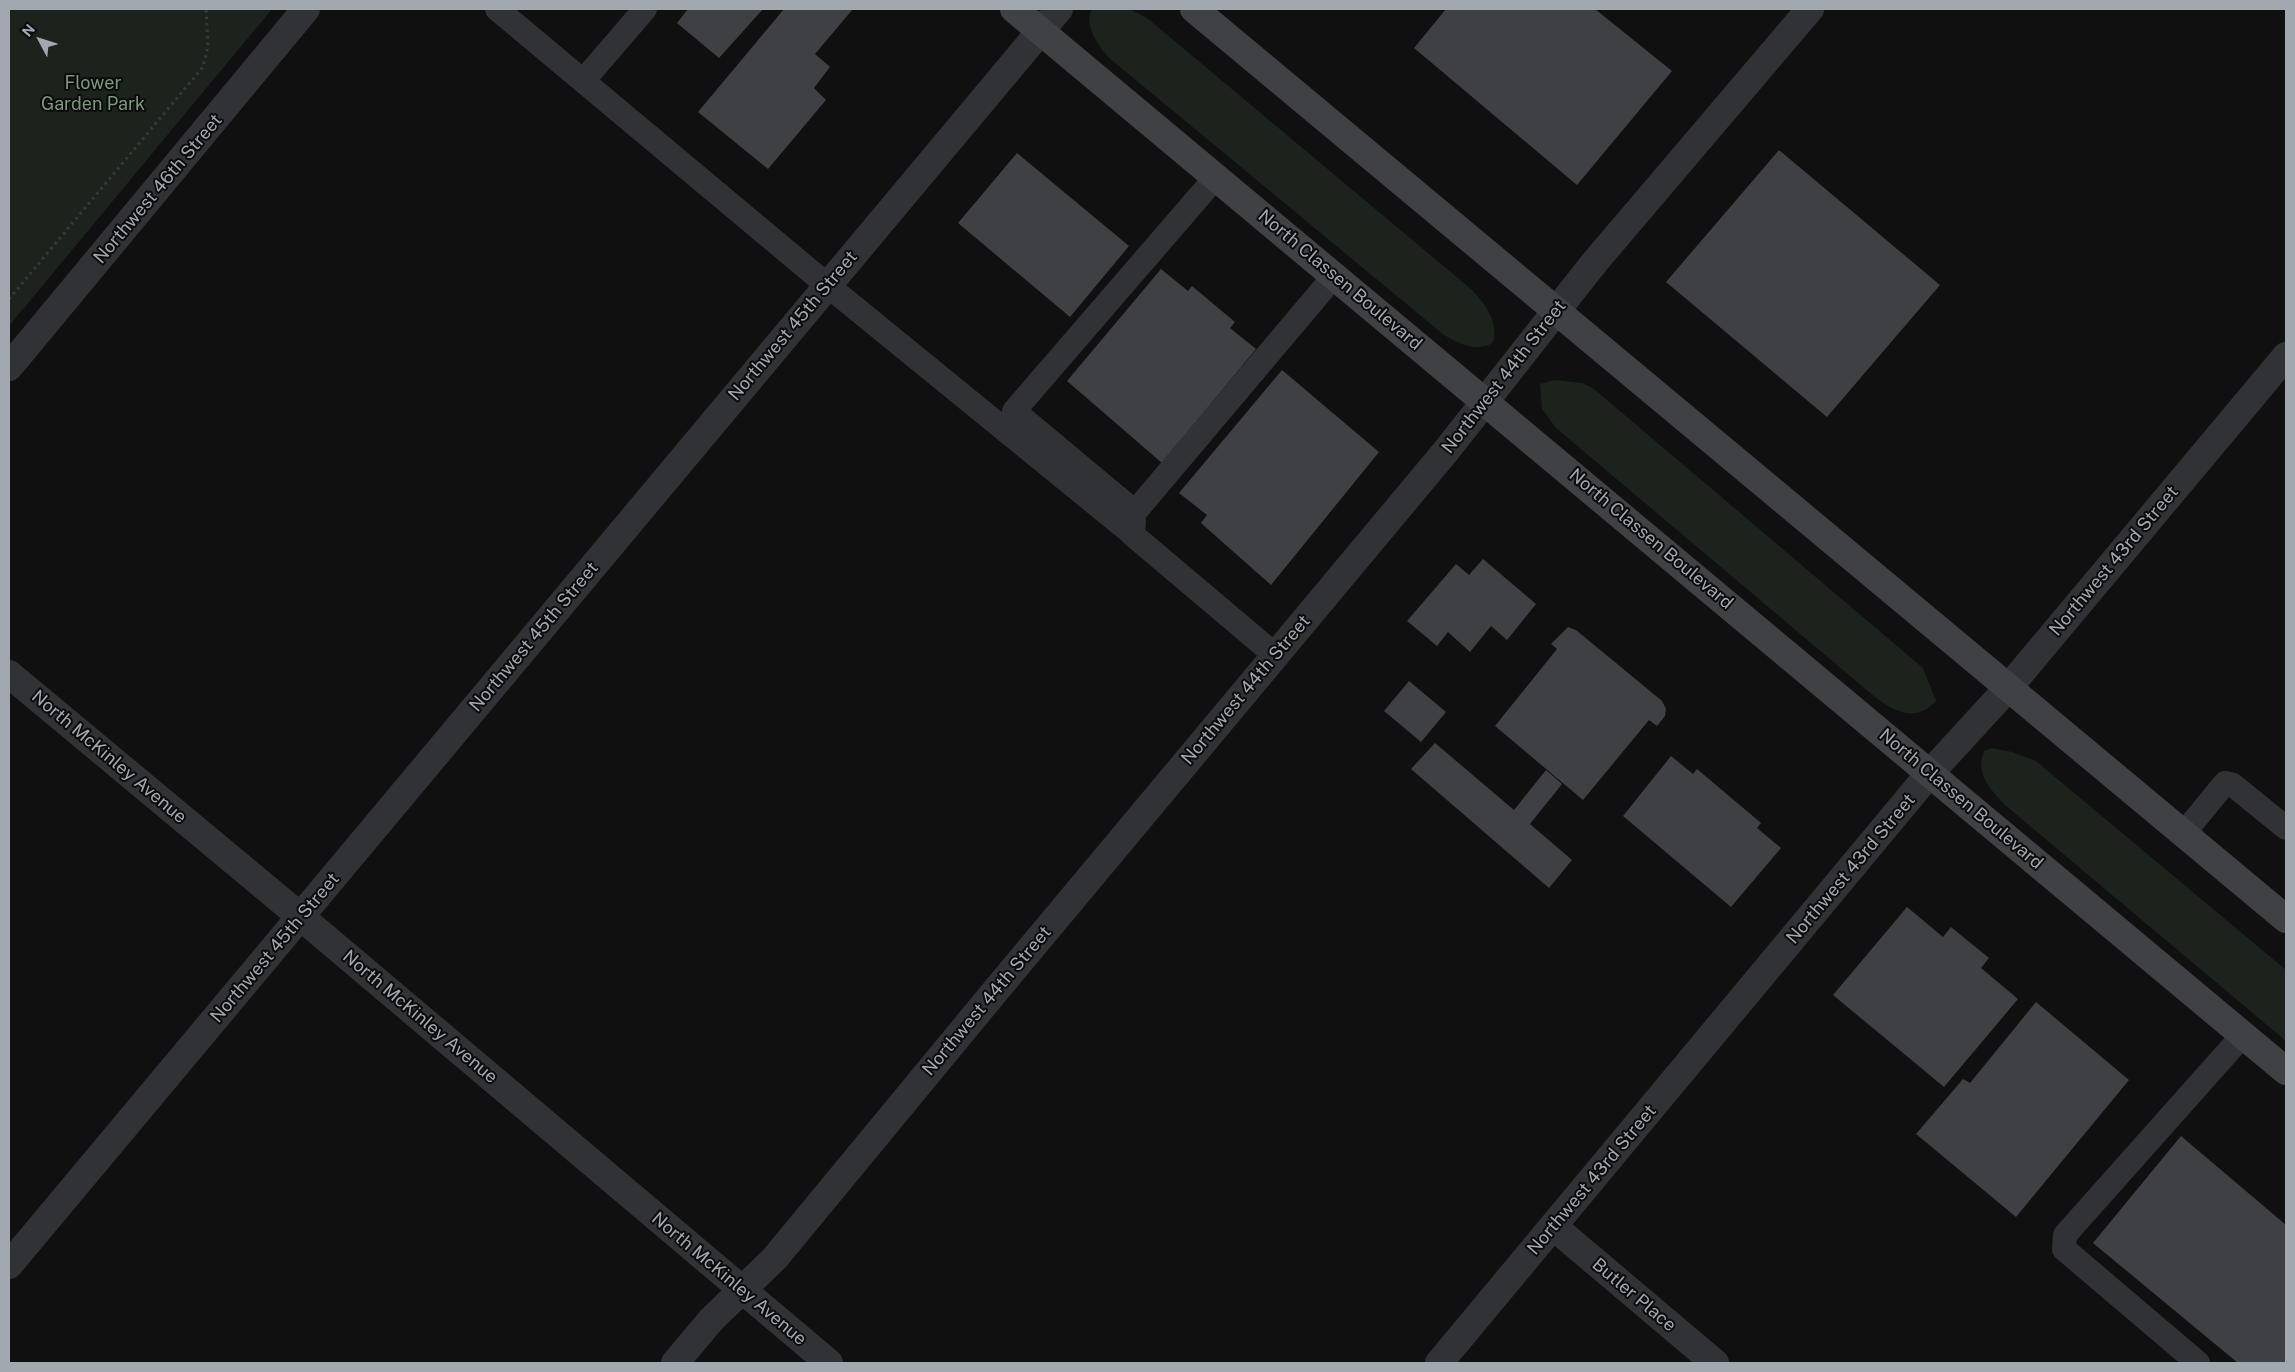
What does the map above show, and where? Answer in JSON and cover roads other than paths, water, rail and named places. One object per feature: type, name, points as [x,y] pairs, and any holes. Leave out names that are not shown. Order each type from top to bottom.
[{"type":"main road","name":"North Classen Boulevard","points":[[1014,9],[1486,401],[2286,1071]]},
{"type":"main road","points":[[1194,9],[2010,687],[2286,919]]},
{"type":"street","name":"Northwest 46th Street","points":[[9,367],[306,9]]},
{"type":"street","name":"Northwest 45th Street","points":[[9,1264],[301,917],[1039,30],[1059,9]]},
{"type":"street","name":"Northwest 44th Street","points":[[675,1363],[711,1320],[775,1258],[1486,401],[1594,263],[1810,9]]},
{"type":"street","name":"Northwest 43rd Street","points":[[1439,1363],[1930,773],[2010,687],[2286,356]]},
{"type":"street","name":"North McKinley Avenue","points":[[9,674],[301,917],[829,1363]]},
{"type":"street","name":"Butler Place","points":[[1554,1227],[1715,1363]]},
{"type":"lane","points":[[497,9],[827,285],[1135,536],[1275,655]]},
{"type":"lane","points":[[583,81],[645,9]]},
{"type":"lane","points":[[1135,512],[1014,411],[1216,178]]},
{"type":"lane","points":[[1135,536],[1133,535],[1135,512],[1335,276]]},
{"type":"lane","points":[[2184,833],[2225,783],[2233,785],[2286,828]]},
{"type":"lane","points":[[2198,1363],[2064,1249],[2065,1235],[2243,1035]]},
{"type":"park label","name":"Flower Garden Park","points":[[93,94]]}]
